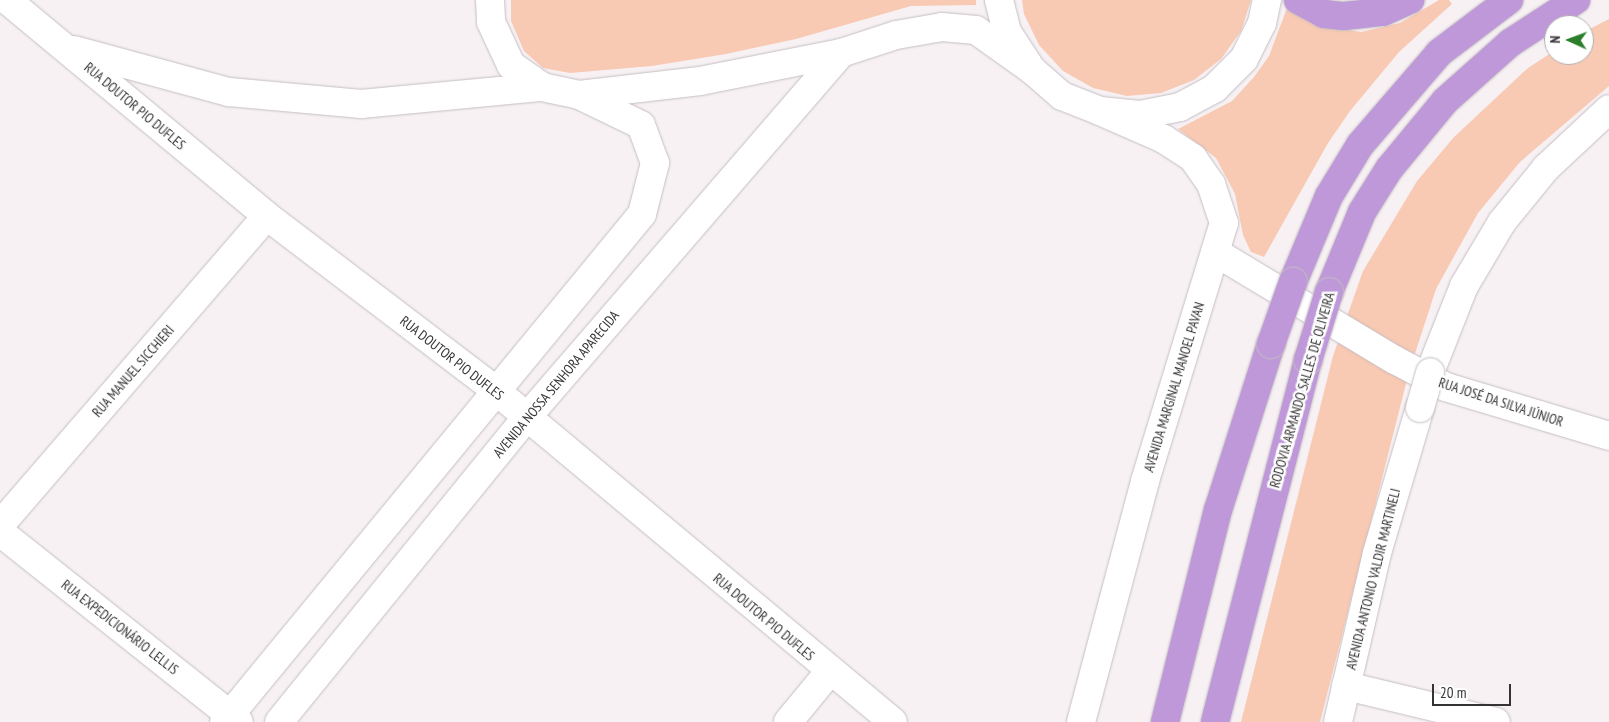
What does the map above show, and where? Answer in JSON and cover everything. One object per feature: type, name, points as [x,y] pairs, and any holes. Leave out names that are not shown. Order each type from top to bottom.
[{"type":"highway","points":[[1298,0],[1324,14],[1344,16],[1383,12],[1410,0]]},
{"type":"highway","points":[[1165,722],[1218,510],[1271,344],[1293,282],[1329,196],[1360,145],[1439,54],[1509,0]]},
{"type":"highway","name":"RODOVIA ARMANDO SALLES DE OLIVEIRA","points":[[1215,722],[1308,360],[1329,292],[1362,212],[1389,169],[1445,101],[1510,43],[1576,0]]},
{"type":"street","name":"RUA DOUTOR PIO DUFLES","points":[[7,0],[267,216],[495,390],[828,672],[893,722]]},
{"type":"street","points":[[490,0],[491,22],[511,65],[542,87]]},
{"type":"street","points":[[1000,0],[1007,32],[1032,70]]},
{"type":"street","points":[[579,95],[700,81],[842,53],[914,32],[942,27],[976,30],[1032,70],[1062,96],[1100,111],[1140,115],[1172,109],[1215,88],[1244,59],[1262,23],[1267,0]]},
{"type":"street","points":[[66,48],[229,92],[361,104],[542,87],[579,95],[641,125],[655,162],[642,214],[495,390],[231,719]]},
{"type":"street","name":"AVENIDA NOSSA SENHORA APARECIDA","points":[[279,722],[526,417],[842,53]]},
{"type":"street","name":"AVENIDA ANTONIO VALDIR MARTINELI","points":[[1338,722],[1377,553],[1430,372],[1464,286],[1502,222],[1546,168],[1609,109]]},
{"type":"street","name":"AVENIDA MARGINAL MANOEL PAVAN","points":[[1081,722],[1145,481],[1224,223],[1211,184],[1193,158],[1164,140],[1100,111]]},
{"type":"street","name":"RUA MANUEL SICCHIERI","points":[[0,525],[267,216]]},
{"type":"street","name":"RUA JOSÉ DA SILVA JÚNIOR","points":[[1215,252],[1395,360],[1446,387],[1609,436]]},
{"type":"street","name":"RUA EXPEDICIONÁRIO LELLIS","points":[[0,532],[231,719]]},
{"type":"street","points":[[788,722],[828,672]]},
{"type":"street","points":[[1346,686],[1424,714],[1496,722]]},
{"type":"shaded area","points":[[511,0],[976,0],[976,5],[911,6],[796,39],[726,54],[652,66],[570,73],[543,68],[524,51],[511,21]]},
{"type":"shaded area","points":[[1022,0],[1251,0],[1241,31],[1221,59],[1194,80],[1161,93],[1127,96],[1093,88],[1063,71],[1039,45],[1024,14]]},
{"type":"shaded area","points":[[1439,0],[1449,0],[1452,4],[1399,52],[1350,111],[1328,143],[1264,257],[1251,252],[1243,235],[1235,194],[1216,158],[1178,129],[1232,101],[1254,77],[1269,56],[1287,8],[1318,25],[1361,32],[1400,23]]},
{"type":"shaded area","points":[[1609,19],[1609,86],[1520,162],[1478,213],[1436,289],[1409,372],[1320,722],[1241,722],[1333,356],[1363,271],[1417,181],[1454,137],[1528,68],[1544,58],[1544,65],[1594,65],[1594,27]]}]
